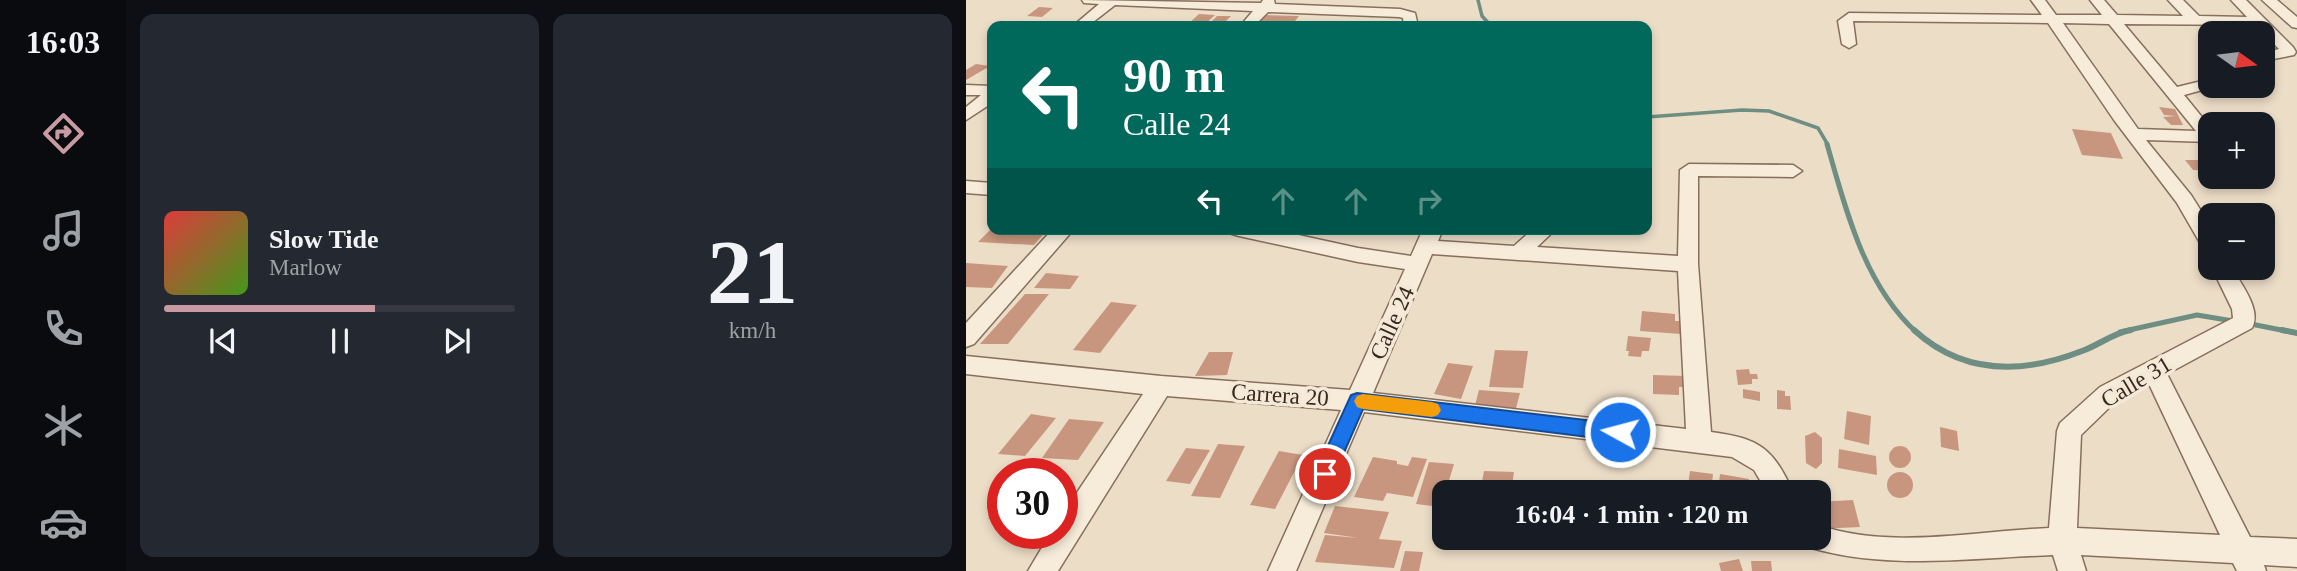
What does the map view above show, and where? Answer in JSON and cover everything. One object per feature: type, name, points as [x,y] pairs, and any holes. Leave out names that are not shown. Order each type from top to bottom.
[{"type":"street","points":[[1089,0],[1267,4],[1400,13],[1410,16],[1410,21]]},
{"type":"street","points":[[1086,21],[1112,0]]},
{"type":"street","points":[[2038,0],[2133,134],[2198,217]]},
{"type":"street","points":[[2096,0],[2198,122]]},
{"type":"street","points":[[2175,0],[2196,21]]},
{"type":"street","points":[[2238,0],[2261,21]]},
{"type":"street","points":[[2269,0],[2297,24]]},
{"type":"street","points":[[1252,21],[1267,4]]},
{"type":"street","points":[[1911,4],[1920,18]]},
{"type":"street","points":[[1849,44],[1845,21],[1850,17],[2196,21]]},
{"type":"street","points":[[2275,37],[2288,52],[2275,55]]},
{"type":"street","points":[[2173,93],[2198,87]]},
{"type":"street","points":[[966,90],[987,92]]},
{"type":"street","points":[[966,115],[987,97]]},
{"type":"street","points":[[2133,134],[2198,136]]},
{"type":"street","points":[[1699,442],[1688,264],[1689,170],[1793,171]]},
{"type":"street","points":[[966,187],[987,189]]},
{"type":"street","points":[[966,338],[1059,235]]},
{"type":"street","points":[[1283,235],[1358,255],[1426,247],[1688,264]]},
{"type":"street","points":[[1519,252],[1543,235]]},
{"type":"street","name":"Calle 24","points":[[1282,571],[1426,247]]},
{"type":"street","name":"Calle 31","points":[[2072,571],[2062,541],[2069,431],[2108,394],[2244,322],[2243,309],[2228,280]]},
{"type":"street","name":"Carrera 20","points":[[966,365],[1161,386],[1357,401],[1732,446],[1758,455],[1775,480]]},
{"type":"street","points":[[2154,370],[2247,561]]},
{"type":"street","points":[[1042,571],[1161,386]]},
{"type":"street","points":[[1831,546],[1890,550],[2062,541],[2247,561],[2297,553]]},
{"type":"building","points":[[1039,7],[1053,8],[1042,17],[1027,16]]},
{"type":"building","points":[[1199,14],[1215,15],[1208,21],[1191,21]]},
{"type":"building","points":[[1263,15],[1299,16],[1295,21],[1258,21]]},
{"type":"building","points":[[1217,16],[1231,16],[1226,21],[1212,21]]},
{"type":"building","points":[[976,64],[987,66],[966,80],[966,70]]},
{"type":"building","points":[[2159,107],[2175,109],[2183,125],[2171,125],[2163,117],[2176,116],[2164,115]]},
{"type":"building","points":[[2072,129],[2111,133],[2123,159],[2082,155]]},
{"type":"building","points":[[2185,160],[2198,160],[2198,170],[2193,170]]},
{"type":"building","points":[[987,233],[1043,235],[1034,245],[978,242]]},
{"type":"building","points":[[966,263],[1008,266],[992,288],[966,287]]},
{"type":"building","points":[[1046,273],[1079,276],[1070,289],[1034,288]]},
{"type":"building","points":[[1025,294],[1049,294],[1008,344],[980,344]]},
{"type":"building","points":[[1111,302],[1137,305],[1100,353],[1073,350]]},
{"type":"building","points":[[1642,311],[1675,314],[1675,321],[1681,321],[1681,334],[1640,331]]},
{"type":"building","points":[[1628,336],[1651,338],[1649,351],[1642,351],[1641,357],[1628,356]]},
{"type":"building","points":[[1495,350],[1528,351],[1523,388],[1489,387]]},
{"type":"building","points":[[1209,352],[1233,352],[1227,375],[1195,376]]},
{"type":"building","points":[[1448,363],[1473,366],[1461,399],[1434,394]]},
{"type":"building","points":[[1749,369],[1750,374],[1757,374],[1758,379],[1752,379],[1752,384],[1738,385],[1736,370]]},
{"type":"building","points":[[1653,375],[1687,376],[1687,387],[1679,387],[1679,395],[1653,394]]},
{"type":"building","points":[[1743,389],[1760,392],[1760,401],[1743,398]]},
{"type":"building","points":[[1479,390],[1520,393],[1514,416],[1473,413]]},
{"type":"building","points":[[1777,390],[1785,391],[1785,396],[1790,396],[1791,410],[1777,409]]},
{"type":"building","points":[[1847,411],[1871,416],[1869,445],[1844,439]]},
{"type":"building","points":[[1031,414],[1056,418],[1025,456],[998,454]]},
{"type":"building","points":[[1069,419],[1104,422],[1078,460],[1042,458]]},
{"type":"building","points":[[1940,427],[1957,431],[1959,451],[1941,447]]},
{"type":"building","points":[[1815,432],[1822,438],[1822,463],[1816,469],[1806,463],[1805,436]]},
{"type":"building","points":[[1218,444],[1245,446],[1220,498],[1191,496]]},
{"type":"building","points":[[1896,446],[1904,446],[1911,453],[1911,461],[1904,468],[1896,468],[1889,461],[1889,453]]},
{"type":"building","points":[[1186,448],[1210,450],[1190,484],[1166,481]]},
{"type":"building","points":[[1839,449],[1876,456],[1877,475],[1838,468]]},
{"type":"building","points":[[1279,451],[1303,455],[1275,509],[1250,505]]},
{"type":"building","points":[[1373,457],[1397,461],[1397,464],[1408,466],[1412,457],[1427,459],[1413,497],[1387,493],[1383,501],[1354,497]]},
{"type":"building","points":[[1429,462],[1454,464],[1449,480],[1432,480],[1432,506],[1416,504]]},
{"type":"building","points":[[1484,471],[1514,472],[1513,480],[1482,480]]},
{"type":"building","points":[[1690,471],[1713,474],[1712,480],[1689,480]]},
{"type":"building","points":[[1900,472],[1909,476],[1913,485],[1909,494],[1900,498],[1891,494],[1887,485],[1891,476]]},
{"type":"building","points":[[1720,474],[1749,479],[1749,480],[1719,480]]},
{"type":"building","points":[[1853,500],[1860,527],[1831,528],[1831,501]]},
{"type":"building","points":[[1335,506],[1389,512],[1379,539],[1402,541],[1394,568],[1315,562],[1325,535],[1359,538],[1324,533]]},
{"type":"building","points":[[1405,551],[1423,552],[1419,571],[1400,571]]},
{"type":"building","points":[[1739,559],[1743,571],[1721,571],[1719,563]]},
{"type":"building","points":[[1751,561],[1771,561],[1772,571],[1752,571]]},
{"type":"waterway","points":[[1478,0],[1482,16],[1486,21]]},
{"type":"waterway","points":[[1652,117],[1742,110],[1769,111],[1818,128],[1828,145]]},
{"type":"waterway","points":[[1827,144],[1850,220],[1870,269],[1898,313],[1914,330]]},
{"type":"waterway","points":[[2120,332],[2197,315],[2233,321]]},
{"type":"waterway","points":[[2246,323],[2291,332]]},
{"type":"waterway","points":[[1914,330],[1953,356],[1994,366],[2016,366],[2060,359],[2131,330]]},
{"type":"waterway","points":[[2282,330],[2297,333]]},
{"type":"slow traffic","points":[[1363,401],[1432,410]]},
{"type":"route","points":[[1325,474],[1357,401],[1620,432]]}]
